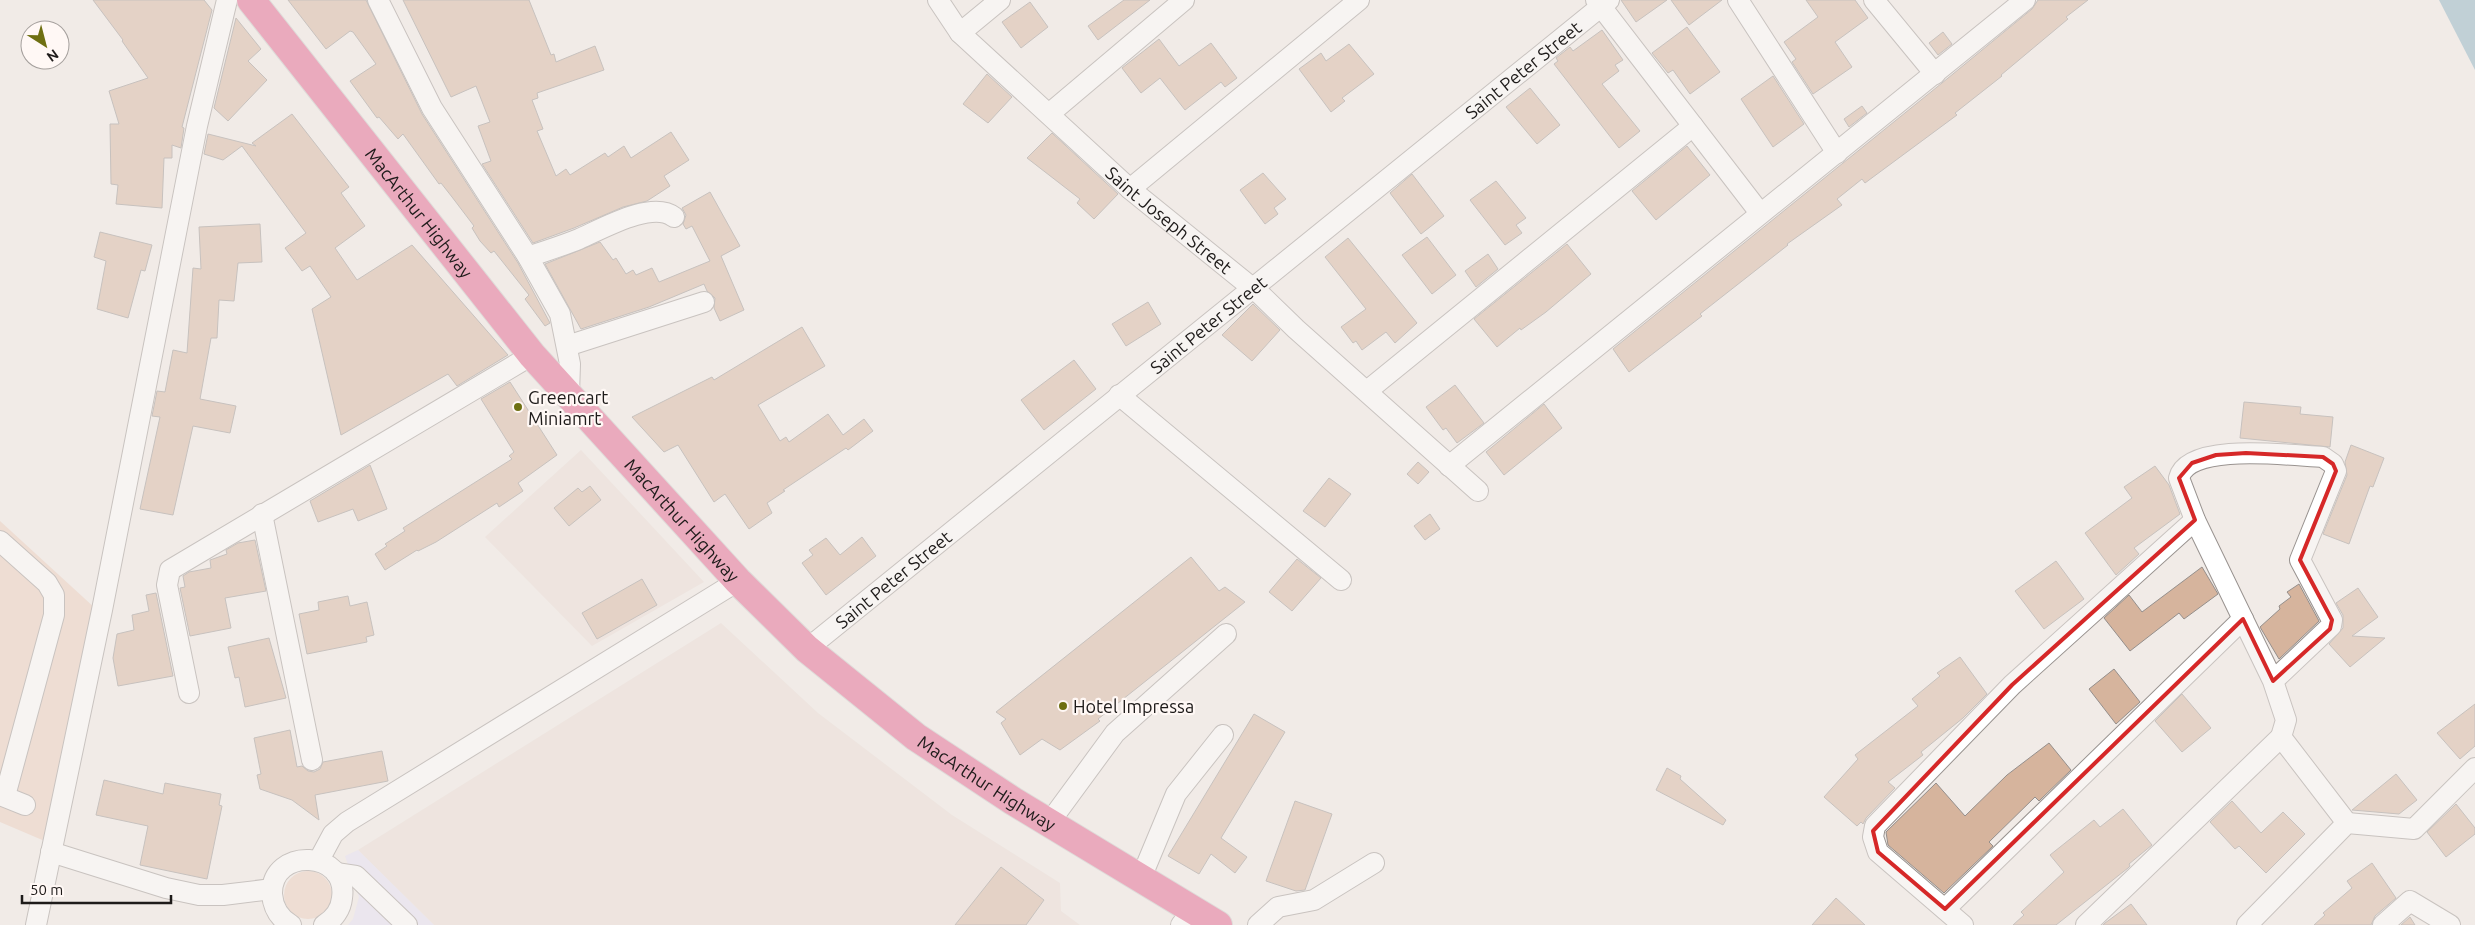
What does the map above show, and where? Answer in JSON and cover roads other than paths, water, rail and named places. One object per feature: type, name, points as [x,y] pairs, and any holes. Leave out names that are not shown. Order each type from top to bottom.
[{"type":"highway","name":"MacArthur Highway","points":[[251,0],[532,355],[738,582],[807,649],[916,737],[1049,823],[1141,878],[1187,917],[1218,925]]},
{"type":"street","points":[[36,925],[102,610],[197,126],[227,0]]},
{"type":"street","points":[[378,0],[432,108],[528,257],[560,314],[570,364],[569,395]]},
{"type":"street","name":"Saint Joseph Street","points":[[938,0],[960,33],[1130,189],[1252,288],[1478,490]]},
{"type":"street","points":[[960,33],[1000,0]]},
{"type":"street","points":[[1049,114],[1184,0]]},
{"type":"street","points":[[1130,189],[1359,0]]},
{"type":"street","points":[[1738,0],[1837,153]]},
{"type":"street","points":[[1874,0],[1934,74]]},
{"type":"street","points":[[1450,466],[2023,1]]},
{"type":"street","points":[[1602,2],[1760,213]]},
{"type":"street","name":"Saint Peter Street","points":[[807,649],[1602,2]]},
{"type":"street","points":[[1367,391],[1693,126]]},
{"type":"street","points":[[528,257],[578,239],[631,216],[662,211],[674,217]]},
{"type":"street","points":[[567,346],[704,302]]},
{"type":"street","points":[[189,693],[167,585],[170,570],[532,355]]},
{"type":"street","points":[[1119,395],[1341,580]]},
{"type":"street","points":[[2086,925],[2281,737],[2286,720],[2273,681],[2195,520],[2179,478],[2182,470],[2192,463],[2216,454],[2246,453],[2323,457],[2333,464],[2336,471],[2300,560],[2332,620],[2332,626],[2273,681]]},
{"type":"street","points":[[262,514],[312,760]]},
{"type":"street","points":[[1963,925],[1878,852],[1873,837],[1875,826],[2012,685],[2195,520]]},
{"type":"street","points":[[0,541],[47,583],[54,595],[54,615],[3,796],[24,806]]},
{"type":"street","points":[[319,860],[333,834],[347,822],[738,582]]},
{"type":"street","points":[[1946,909],[2243,619]]},
{"type":"street","points":[[1049,823],[1114,733],[1226,634]]},
{"type":"street","points":[[1141,878],[1176,794],[1223,734]]},
{"type":"street","points":[[2281,737],[2347,823],[2414,829],[2475,768]]},
{"type":"street","points":[[2247,925],[2347,823]]},
{"type":"street","points":[[51,852],[166,888],[199,895],[223,895],[272,889]]},
{"type":"street","points":[[291,925],[277,913],[272,889],[276,877],[284,867],[294,861],[307,858],[319,860],[329,865],[341,883],[342,905],[336,914],[324,925]]},
{"type":"street","points":[[1258,925],[1265,916],[1278,907],[1314,900],[1374,863]]},
{"type":"street","points":[[336,873],[356,876],[407,925]]},
{"type":"street","points":[[2383,925],[2410,901],[2450,925]]},
{"type":"water","points":[[2439,0],[2475,0],[2475,70]]},
{"type":"place","name":"Greencart Miniamrt","points":[[518,407]]},
{"type":"place","name":"Hotel Impressa","points":[[1063,706]]}]
